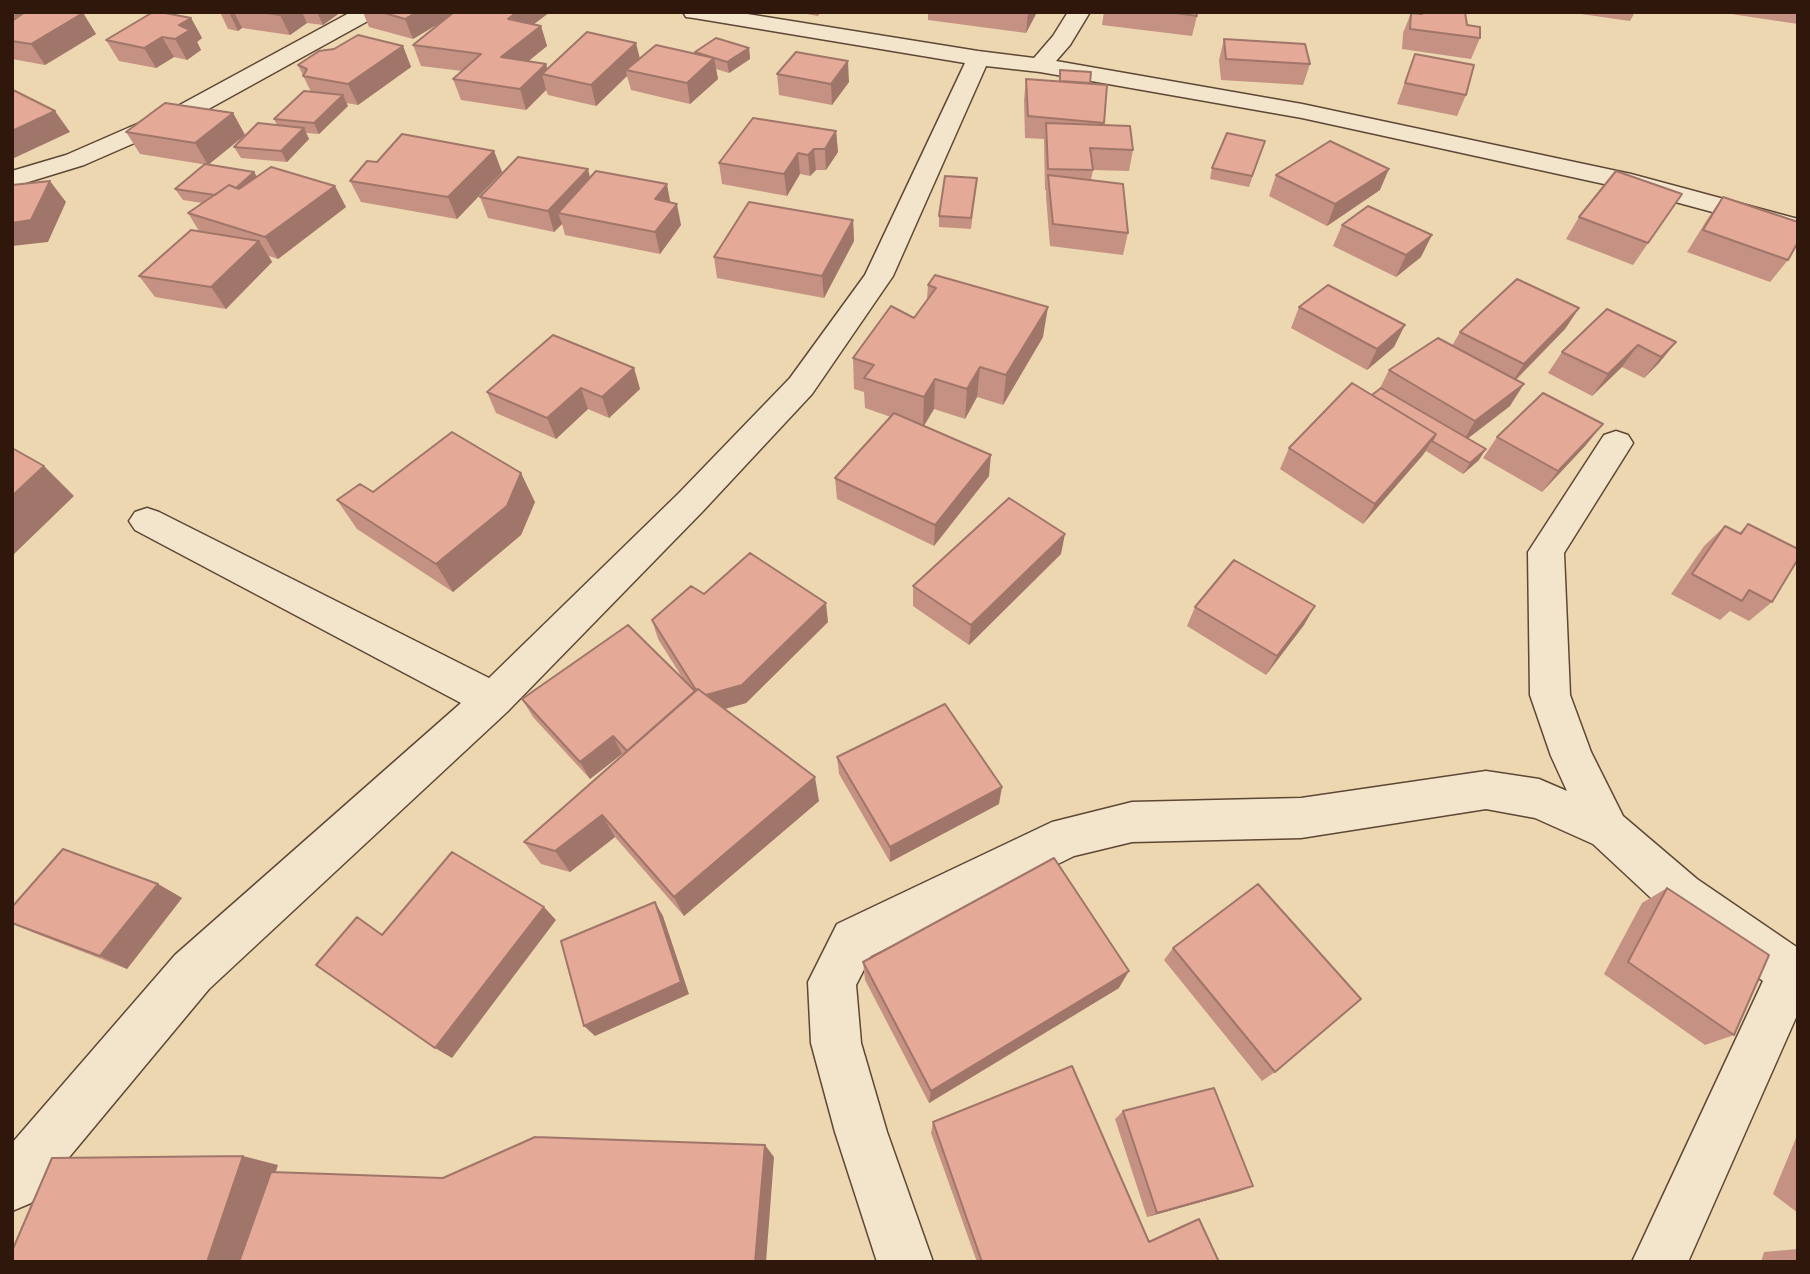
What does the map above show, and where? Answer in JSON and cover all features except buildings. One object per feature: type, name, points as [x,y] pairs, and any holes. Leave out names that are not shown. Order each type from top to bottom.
[{"type":"street","points":[[12,179],[75,160],[185,112],[368,12]]},
{"type":"street","points":[[694,12],[978,58],[1040,65],[1302,111],[1631,182],[1798,227]]},
{"type":"street","points":[[1040,65],[1062,40],[1079,12]]},
{"type":"street","points":[[12,1184],[192,972],[493,700],[691,502],[801,386],[879,276],[978,58]]},
{"type":"street","points":[[1608,830],[1573,756],[1550,695],[1546,552],[1616,443]]},
{"type":"street","points":[[147,521],[493,700]]},
{"type":"street","points":[[905,1262],[861,1132],[836,1043],[832,982],[854,940],[1068,836],[1132,822],[1301,817],[1486,790],[1539,799],[1608,830],[1681,895],[1794,975],[1660,1262]]}]
